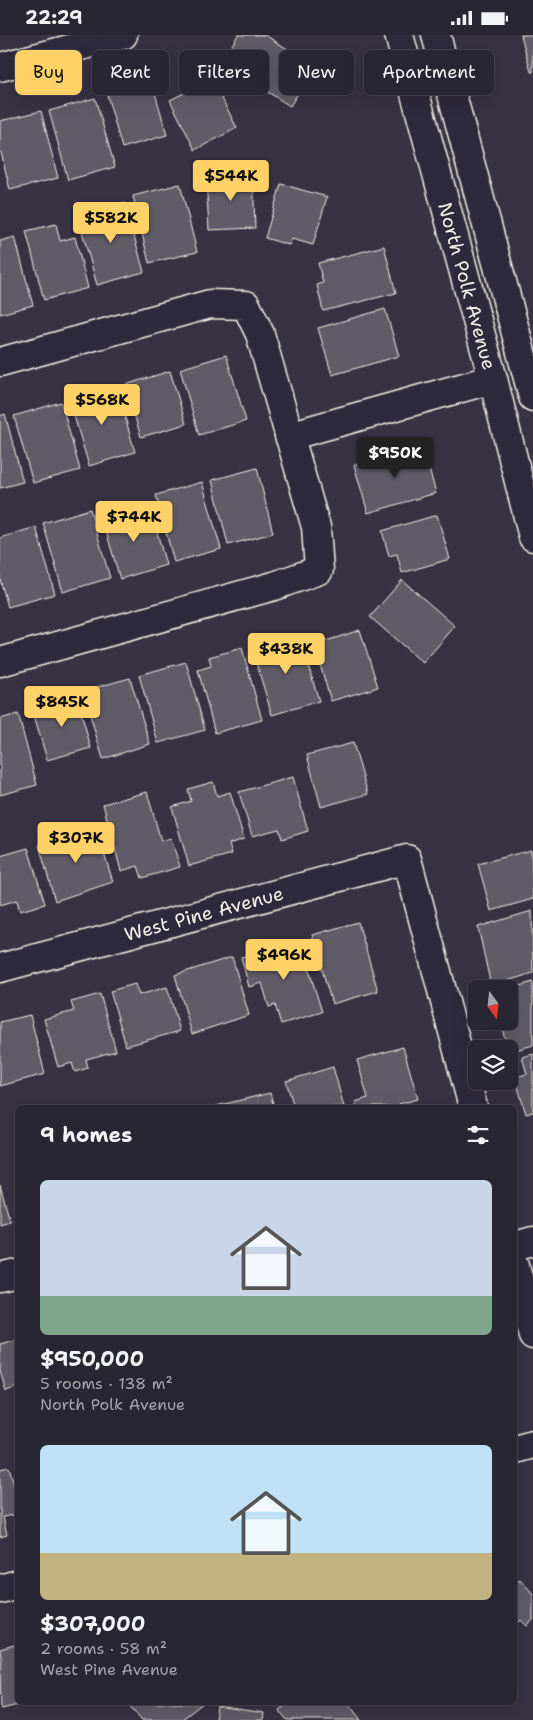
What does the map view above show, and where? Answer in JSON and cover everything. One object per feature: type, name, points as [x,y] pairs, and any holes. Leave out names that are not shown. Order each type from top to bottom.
[{"type":"street","points":[[0,67],[123,35]]},
{"type":"street","name":"North Polk Avenue","points":[[398,35],[493,379],[533,537]]},
{"type":"street","name":"North Polk Avenue","points":[[436,35],[533,397]]},
{"type":"street","points":[[0,362],[210,304],[246,305],[260,334],[316,527],[319,570],[274,586],[0,662]]},
{"type":"street","points":[[289,436],[493,379]]},
{"type":"street","name":"West Pine Avenue","points":[[0,968],[407,859],[472,1105]]},
{"type":"street","points":[[517,1245],[533,1241]]},
{"type":"street","points":[[517,1273],[533,1335]]},
{"type":"street","points":[[0,1278],[15,1275]]},
{"type":"street","points":[[517,1448],[533,1444]]},
{"type":"street","points":[[0,1589],[15,1586]]},
{"type":"building","points":[[238,35],[265,35],[289,50],[279,50],[279,95],[297,95],[290,106],[269,93],[269,50],[229,50]]},
{"type":"building","points":[[521,35],[533,35],[533,72],[531,72]]},
{"type":"building","points":[[107,95],[156,95],[167,135],[122,148]]},
{"type":"building","points":[[180,95],[220,95],[237,128],[195,150],[170,100]]},
{"type":"building","points":[[95,98],[115,167],[68,180],[49,111]]},
{"type":"building","points":[[41,111],[58,178],[10,190],[0,148],[0,121]]},
{"type":"building","points":[[253,173],[255,228],[209,230],[206,176]]},
{"type":"building","points":[[180,184],[197,252],[149,263],[133,196]]},
{"type":"building","points":[[281,184],[327,197],[313,245],[292,239],[289,245],[265,238]]},
{"type":"building","points":[[125,203],[144,272],[97,285],[78,217]]},
{"type":"building","points":[[56,224],[60,241],[75,237],[88,288],[44,300],[26,231]]},
{"type":"building","points":[[15,237],[33,305],[0,314],[0,241]]},
{"type":"building","points":[[384,246],[396,293],[323,311],[317,285],[323,283],[318,263]]},
{"type":"building","points":[[385,309],[399,356],[332,375],[318,328]]},
{"type":"building","points":[[226,355],[246,421],[199,435],[180,369]]},
{"type":"building","points":[[170,371],[186,424],[141,437],[125,385]]},
{"type":"building","points":[[116,386],[135,452],[89,466],[69,399]]},
{"type":"building","points":[[61,402],[80,470],[33,483],[14,416]]},
{"type":"building","points":[[5,414],[23,482],[0,488],[0,416]]},
{"type":"building","points":[[422,445],[436,493],[368,513],[354,465]]},
{"type":"building","points":[[257,468],[273,533],[228,545],[212,480]]},
{"type":"building","points":[[202,482],[221,549],[174,562],[156,495]]},
{"type":"building","points":[[90,509],[110,578],[63,592],[43,523]]},
{"type":"building","points":[[129,510],[131,515],[151,510],[166,565],[120,579],[102,517]]},
{"type":"building","points":[[437,515],[450,559],[402,573],[397,554],[389,556],[382,531]]},
{"type":"building","points":[[36,527],[55,594],[8,607],[0,579],[0,538]]},
{"type":"building","points":[[402,580],[455,626],[423,663],[370,617]]},
{"type":"building","points":[[360,630],[378,687],[331,701],[314,645]]},
{"type":"building","points":[[299,635],[319,701],[272,715],[252,649]]},
{"type":"building","points":[[242,648],[262,720],[215,733],[198,670],[211,666],[209,657]]},
{"type":"building","points":[[186,662],[205,730],[158,743],[139,675]]},
{"type":"building","points":[[130,678],[150,744],[103,759],[83,691]]},
{"type":"building","points":[[76,695],[91,748],[47,760],[32,708]]},
{"type":"building","points":[[18,714],[37,785],[0,795],[0,719]]},
{"type":"building","points":[[353,743],[368,794],[321,807],[307,755]]},
{"type":"building","points":[[293,777],[308,831],[282,839],[279,829],[252,836],[239,792]]},
{"type":"building","points":[[213,782],[217,796],[230,792],[244,839],[229,844],[232,854],[189,866],[172,807],[191,801],[188,789]]},
{"type":"building","points":[[147,792],[161,841],[171,838],[180,867],[142,878],[138,866],[121,871],[103,804]]},
{"type":"building","points":[[96,827],[113,882],[55,901],[39,845]]},
{"type":"building","points":[[28,848],[45,904],[20,911],[17,900],[0,905],[0,856]]},
{"type":"building","points":[[531,850],[533,899],[491,911],[478,864]]},
{"type":"building","points":[[532,911],[533,973],[510,980],[490,980],[478,927]]},
{"type":"building","points":[[358,922],[378,991],[332,1004],[312,935]]},
{"type":"building","points":[[300,941],[322,1012],[281,1024],[275,1005],[269,1007],[262,983],[249,987],[241,957]]},
{"type":"building","points":[[232,957],[249,1015],[192,1034],[175,975]]},
{"type":"building","points":[[533,982],[533,1045],[518,1049],[518,1040],[505,1040],[502,1030],[518,1030],[518,986]]},
{"type":"building","points":[[135,984],[139,995],[167,987],[180,1031],[126,1046],[110,991]]},
{"type":"building","points":[[100,994],[116,1051],[86,1059],[88,1068],[75,1072],[72,1063],[58,1067],[44,1019],[74,1011],[71,1002]]},
{"type":"building","points":[[30,1015],[45,1074],[0,1086],[0,1022]]},
{"type":"building","points":[[403,1047],[418,1099],[399,1105],[356,1105],[355,1102],[368,1098],[357,1060]]},
{"type":"building","points":[[533,1054],[533,1112],[526,1114],[518,1087],[518,1076],[527,1074],[522,1057]]},
{"type":"building","points":[[333,1067],[343,1105],[293,1105],[286,1081]]},
{"type":"building","points":[[270,1093],[273,1105],[220,1105]]},
{"type":"building","points":[[0,1185],[10,1221],[0,1224]]},
{"type":"building","points":[[15,1340],[15,1388],[6,1391],[0,1371],[0,1344]]},
{"type":"building","points":[[9,1467],[15,1488],[15,1515],[3,1517],[7,1535],[0,1537],[0,1469]]},
{"type":"building","points":[[520,1579],[533,1594],[533,1620],[527,1626],[521,1620],[517,1624],[517,1581]]},
{"type":"building","points":[[15,1645],[15,1705],[18,1705],[1,1709],[0,1669],[2,1668],[0,1649]]},
{"type":"building","points":[[129,1705],[200,1705],[181,1720],[142,1720]]},
{"type":"building","points":[[286,1705],[350,1705],[361,1720],[287,1720],[279,1710]]},
{"type":"building","points":[[217,1706],[264,1713],[263,1720],[215,1720]]}]
